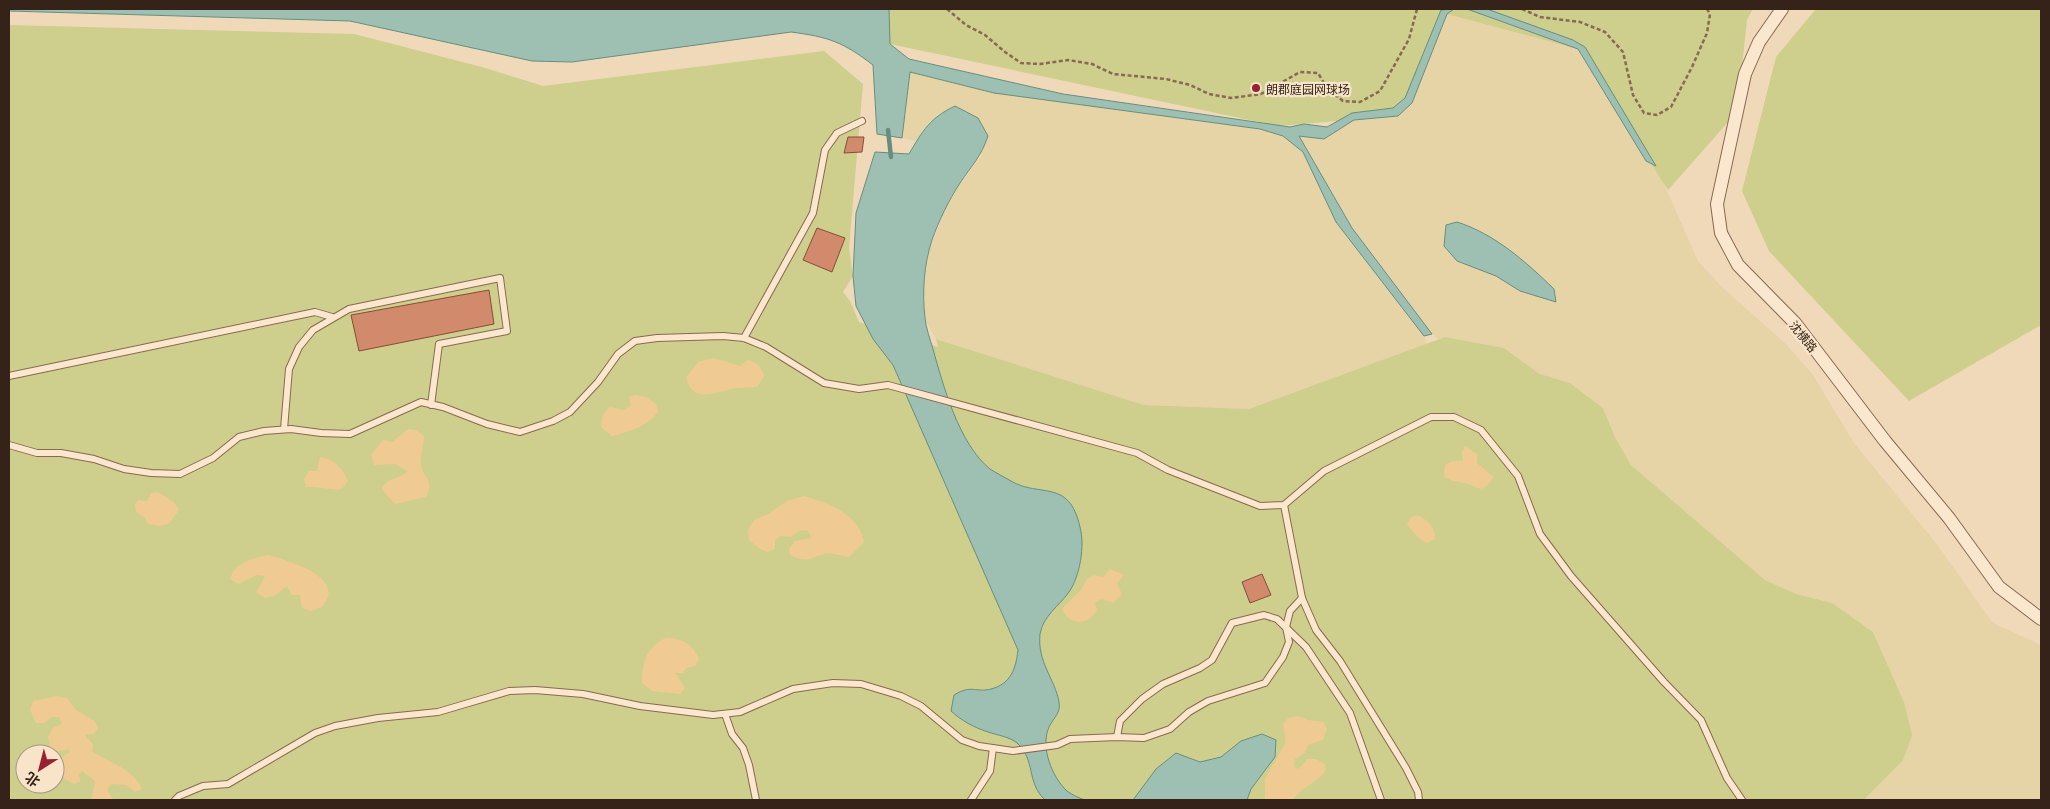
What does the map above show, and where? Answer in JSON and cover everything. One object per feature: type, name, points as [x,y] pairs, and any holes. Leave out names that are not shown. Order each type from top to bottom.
[{"type":"street","name":"沈横路","points":[[1782,9],[1759,42],[1745,74],[1718,204],[1721,233],[1738,265],[1795,323],[1886,442],[1949,518],[1999,588],[2041,619]]},
{"type":"lane","points":[[744,338],[813,213],[825,150],[837,133],[862,121]]},
{"type":"lane","points":[[284,429],[289,368],[299,347],[313,330],[349,309],[500,278],[507,330],[439,344],[431,405]]},
{"type":"lane","points":[[9,376],[315,312],[332,318]]},
{"type":"lane","points":[[9,445],[37,453],[61,453],[94,459],[124,469],[151,473],[180,474],[214,458],[239,438],[264,431],[284,429],[350,434],[421,402],[487,424],[520,432],[553,421],[570,412],[598,382],[618,354],[635,342],[657,338],[714,336],[744,338],[766,347],[824,383],[859,389],[888,385],[1137,453],[1168,470],[1260,506],[1284,505],[1324,471],[1431,416],[1454,417],[1481,430],[1518,476],[1540,534],[1571,576],[1664,682],[1701,720],[1727,778],[1742,800]]},
{"type":"lane","points":[[1284,505],[1302,598],[1316,630],[1340,661],[1406,768],[1418,792],[1419,800]]},
{"type":"lane","points":[[175,800],[179,796],[203,786],[228,784],[315,733],[335,726],[378,718],[438,712],[509,691],[534,690],[583,694],[647,707],[713,715],[740,712],[793,689],[833,683],[862,684],[901,696],[921,706],[962,740],[993,748],[1013,751],[1057,745],[1070,739],[1144,738],[1170,729],[1189,712],[1208,701],[1265,683],[1283,657],[1289,642],[1286,627],[1290,611],[1302,598]]},
{"type":"lane","points":[[1117,737],[1120,721],[1142,699],[1163,684],[1200,668],[1212,660],[1232,623],[1264,615],[1277,619],[1306,647],[1350,713],[1381,800]]},
{"type":"lane","points":[[725,714],[732,734],[743,748],[749,765],[756,800]]},
{"type":"lane","points":[[971,800],[990,771],[993,748]]},
{"type":"path","points":[[947,9],[966,26],[985,35],[1005,52],[1021,62],[1040,64],[1068,60],[1092,64],[1113,74],[1166,79],[1209,94],[1231,98],[1261,94],[1300,72],[1318,72],[1327,88],[1343,101],[1360,102],[1380,91],[1409,39],[1417,9]]},
{"type":"path","points":[[1522,9],[1540,18],[1580,22],[1605,32],[1623,52],[1633,95],[1644,113],[1657,115],[1671,107],[1692,67],[1707,33],[1710,14],[1707,9]]},
{"type":"shaded area","points":[[9,9],[889,9],[890,44],[909,59],[1063,94],[1290,127],[1304,124],[1327,127],[1352,113],[1393,108],[1405,98],[1441,10],[1454,9],[1447,14],[1412,103],[1398,116],[1354,120],[1324,139],[1299,136],[1352,228],[1432,334],[1424,336],[1336,222],[1303,152],[1283,136],[1260,129],[994,93],[910,72],[902,138],[877,134],[873,65],[853,51],[835,42],[816,36],[791,32],[572,62],[532,61],[350,21],[9,11]]},
{"type":"shaded area","points":[[1454,9],[1578,49],[1646,161],[1656,166],[1698,261],[1720,285],[1788,346],[1813,375],[1854,443],[1936,543],[1993,623],[2041,645],[2041,800],[1864,800],[1903,760],[1904,702],[1873,632],[1832,603],[1796,594],[1765,580],[1631,465],[1615,437],[1603,408],[1570,383],[1540,374],[1504,348],[1445,337],[1438,339],[1432,334],[1352,228],[1299,135],[1324,139],[1354,120],[1376,119],[1412,103],[1447,14]]},
{"type":"shaded area","points":[[1467,9],[1487,9],[1573,40],[1585,47],[1656,166],[1646,161],[1578,49]]},
{"type":"shaded area","points":[[910,72],[994,93],[1260,129],[1283,136],[1303,152],[1336,222],[1424,336],[1427,344],[1249,409],[1144,405],[936,339],[925,320],[924,290],[929,251],[945,209],[960,184],[982,155],[955,106],[938,114],[923,129],[916,141],[902,138]]},
{"type":"shaded area","points":[[955,106],[978,118],[988,136],[979,155],[948,203],[932,240],[924,279],[928,333],[947,396],[961,430],[979,458],[990,469],[1022,486],[1061,495],[1069,502],[1075,512],[1080,527],[1082,543],[1079,569],[1069,592],[1044,622],[1040,634],[1040,644],[1041,653],[1059,702],[1058,712],[1049,727],[1047,735],[1046,743],[1049,761],[1052,770],[1067,791],[1085,800],[1045,800],[1035,786],[1027,757],[1017,743],[973,726],[951,711],[954,695],[970,689],[981,690],[998,687],[1008,679],[1014,669],[1018,650],[893,365],[873,339],[856,306],[853,276],[856,213],[875,152],[909,154],[933,120]]},
{"type":"shaded area","points":[[1457,222],[1497,241],[1521,259],[1554,289],[1556,302],[1520,291],[1496,276],[1457,261],[1444,246],[1446,225]]},
{"type":"shaded area","points":[[1262,734],[1276,740],[1275,757],[1251,789],[1247,800],[1133,800],[1156,769],[1176,753],[1200,762],[1221,757],[1241,741]]},
{"type":"green space","name":"朗郡庭园网球场","points":[[889,9],[1753,9],[1747,20],[1737,112],[1668,190],[1578,49],[1447,14],[1425,65],[1398,116],[1278,126],[890,44]]},
{"type":"green space","points":[[1816,9],[2041,9],[2041,325],[1909,401],[1769,251],[1742,191],[1776,57]]},
{"type":"green space","points":[[9,25],[354,34],[482,67],[543,86],[824,51],[863,84],[849,248],[853,276],[843,292],[850,301],[859,322],[938,347],[936,339],[1144,405],[1249,409],[1445,337],[1504,348],[1540,374],[1570,383],[1603,408],[1615,437],[1631,465],[1765,580],[1796,594],[1832,603],[1873,632],[1904,702],[1912,735],[1903,760],[1864,800],[9,800]]},
{"type":"sand","points":[[714,358],[740,366],[747,360],[754,362],[759,365],[764,376],[758,386],[707,394],[697,393],[692,390],[686,377],[698,362]]},
{"type":"sand","points":[[635,395],[646,397],[656,404],[658,412],[643,425],[612,436],[602,428],[601,421],[604,414],[610,407],[623,410],[631,406],[629,397]]},
{"type":"sand","points":[[408,429],[416,430],[424,436],[421,464],[430,486],[426,497],[395,504],[382,487],[388,481],[408,471],[395,464],[374,465],[371,455],[383,440],[392,442]]},
{"type":"sand","points":[[1465,446],[1477,454],[1477,463],[1494,477],[1486,487],[1480,489],[1444,477],[1445,465],[1453,461],[1463,461],[1462,452]]},
{"type":"sand","points":[[320,457],[334,462],[343,472],[348,481],[342,489],[306,487],[304,479],[309,471],[317,471]]},
{"type":"sand","points":[[158,492],[174,502],[179,510],[169,524],[160,526],[148,524],[143,516],[136,512],[135,504],[138,500],[147,501],[151,493]]},
{"type":"sand","points":[[804,496],[833,506],[842,511],[856,524],[864,542],[849,557],[827,554],[804,560],[790,555],[789,549],[795,541],[812,538],[807,530],[799,531],[791,537],[781,536],[775,540],[775,549],[768,552],[760,549],[749,540],[748,530],[754,520],[768,514],[787,501]]},
{"type":"sand","points":[[1415,515],[1430,523],[1434,530],[1435,539],[1427,543],[1420,539],[1407,525],[1410,518]]},
{"type":"sand","points":[[268,555],[296,564],[316,574],[328,588],[328,597],[322,607],[311,611],[302,608],[300,595],[291,595],[287,586],[274,596],[265,598],[256,593],[265,576],[257,575],[238,584],[230,579],[232,573],[240,565]]},
{"type":"sand","points":[[1110,569],[1124,575],[1117,583],[1122,594],[1113,603],[1101,599],[1095,603],[1097,610],[1089,619],[1079,622],[1069,619],[1062,609],[1081,590],[1087,579],[1094,575],[1103,577]]},
{"type":"sand","points":[[666,638],[686,642],[699,659],[695,666],[686,668],[683,673],[675,673],[685,688],[680,694],[652,691],[642,683],[646,656],[654,646]]},
{"type":"sand","points":[[58,696],[67,698],[76,710],[95,721],[98,728],[94,734],[85,735],[93,744],[92,751],[127,771],[142,789],[135,792],[126,785],[111,784],[107,790],[114,800],[91,800],[95,781],[82,771],[79,775],[80,781],[75,784],[65,779],[65,755],[70,752],[68,749],[65,750],[65,744],[50,744],[48,737],[53,728],[62,724],[59,717],[51,717],[45,723],[36,723],[30,710],[33,701]]},
{"type":"sand","points":[[1298,716],[1308,720],[1323,722],[1327,728],[1323,740],[1308,745],[1305,753],[1295,759],[1294,767],[1299,769],[1307,759],[1316,759],[1325,764],[1326,770],[1293,800],[1265,800],[1265,779],[1286,742],[1283,725],[1288,718]]},
{"type":"building","points":[[848,137],[864,137],[862,152],[844,153]]},
{"type":"building","points":[[817,228],[845,238],[832,272],[803,260]]},
{"type":"building","points":[[489,290],[494,324],[359,351],[351,315]]},
{"type":"building","points":[[1262,574],[1271,595],[1250,603],[1242,582]]},
{"type":"waterway","points":[[888,130],[891,157]]},
{"type":"place","name":"朗郡庭园网球场","points":[[1256,88]]}]
